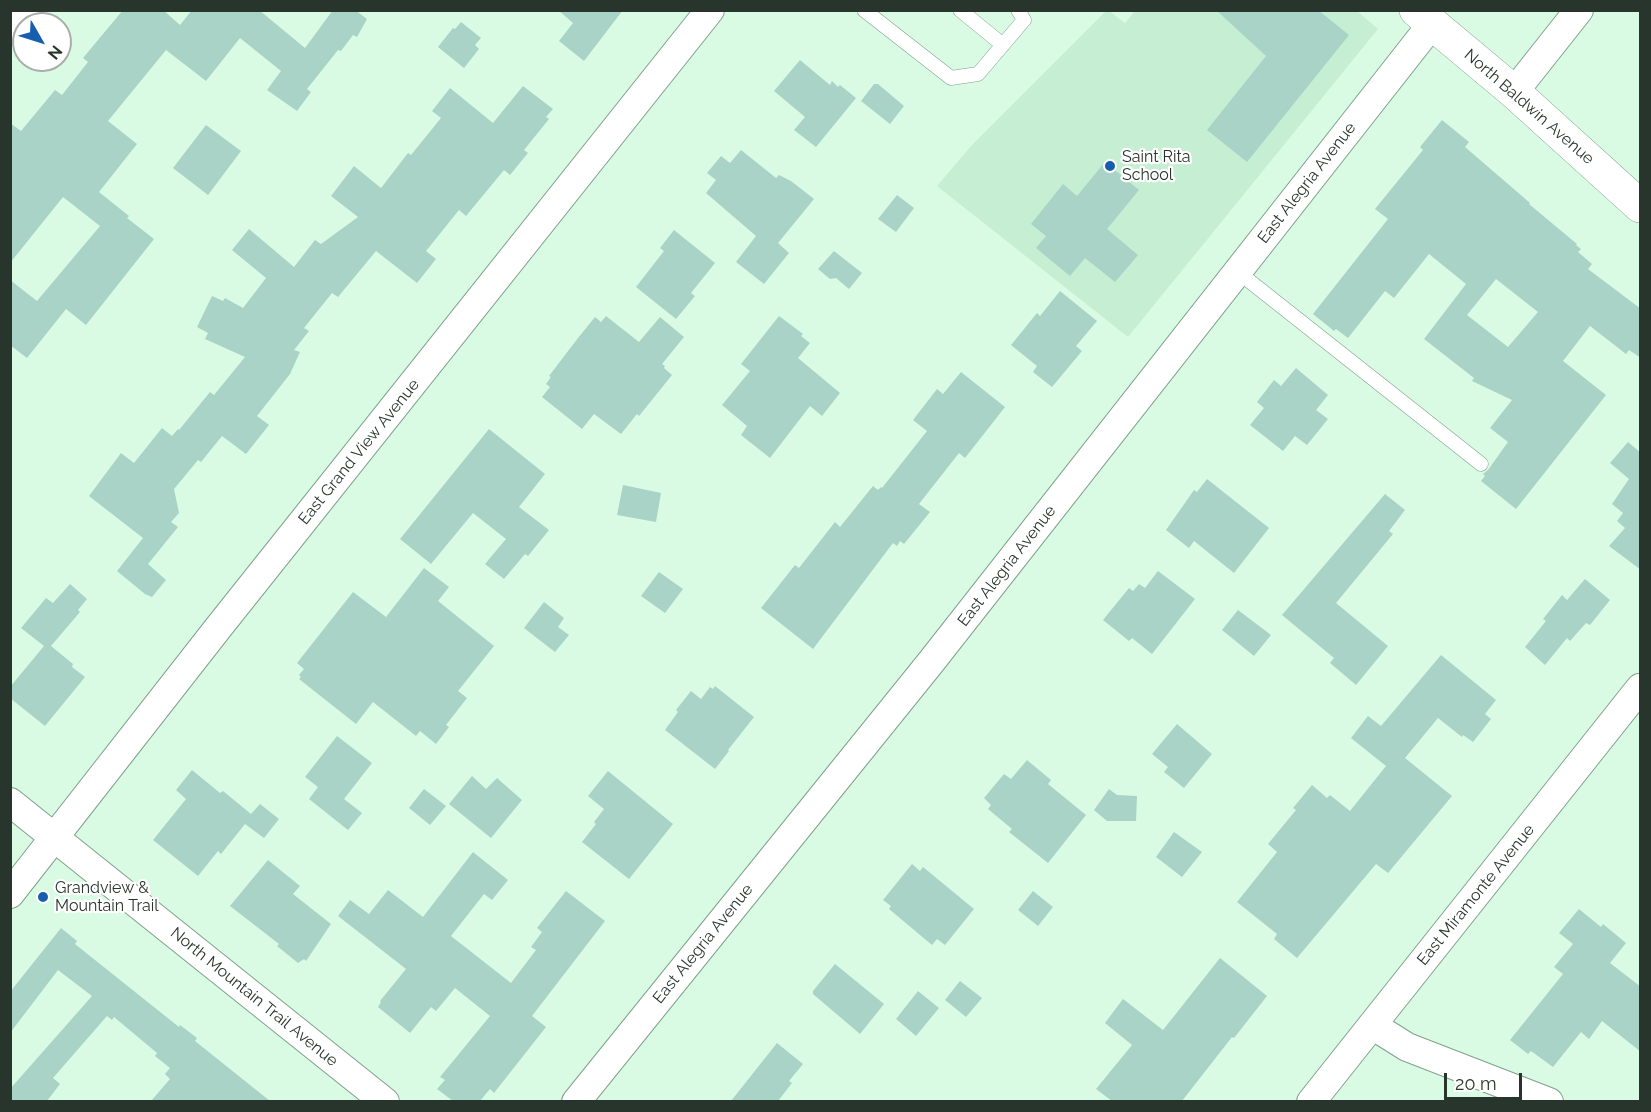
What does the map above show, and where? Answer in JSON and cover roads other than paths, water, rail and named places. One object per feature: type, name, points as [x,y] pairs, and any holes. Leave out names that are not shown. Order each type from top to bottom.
[{"type":"street","points":[[10,30],[26,10]]},
{"type":"street","name":"East Grand View Avenue","points":[[10,894],[218,628],[710,10]]},
{"type":"street","points":[[1514,93],[1580,10]]},
{"type":"street","name":"North Baldwin Avenue","points":[[1424,17],[1514,93],[1641,206]]},
{"type":"street","name":"East Alegria Avenue","points":[[576,1101],[931,662],[1238,272],[1424,17]]},
{"type":"street","name":"East Miramonte Avenue","points":[[1311,1101],[1641,688]]},
{"type":"street","name":"North Mountain Trail Avenue","points":[[10,802],[384,1101]]},
{"type":"street","points":[[1372,1025],[1407,1047],[1549,1101]]},
{"type":"lane","points":[[864,10],[951,78],[978,74],[1024,20],[1018,10]]},
{"type":"lane","points":[[960,10],[1003,45]]},
{"type":"lane","points":[[1238,272],[1481,464]]},
{"type":"place","name":"Saint Rita School","points":[[1110,166]]},
{"type":"place","name":"Grandview & Mountain Trail","points":[[43,897]]}]
